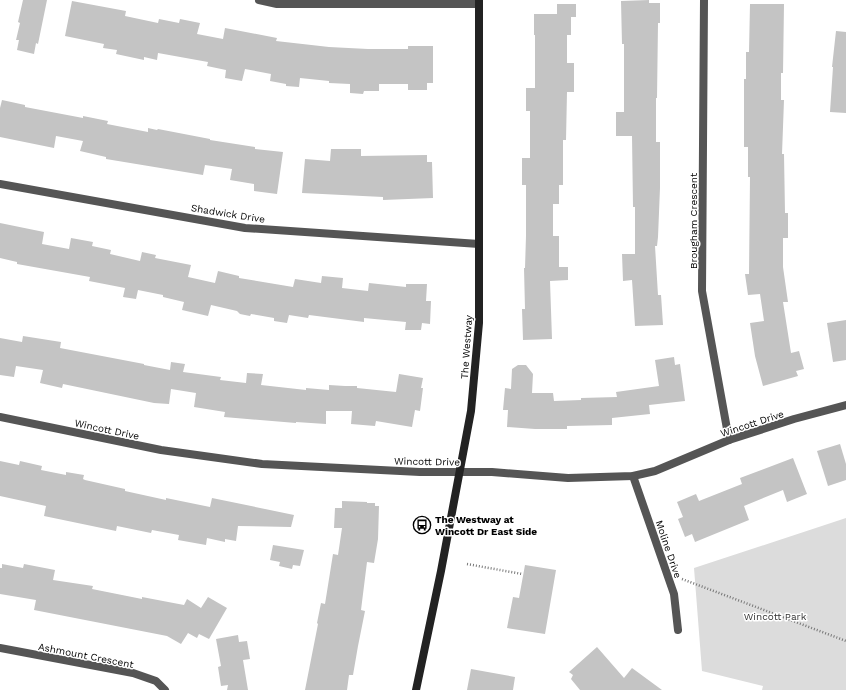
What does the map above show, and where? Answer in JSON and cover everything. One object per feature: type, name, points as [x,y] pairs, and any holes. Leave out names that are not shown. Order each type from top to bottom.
[{"type":"main road","name":"The Westway","points":[[416,690],[442,571],[471,411],[476,365],[479,323],[479,2]]},
{"type":"street","points":[[259,0],[277,4],[479,2]]},
{"type":"street","name":"Brougham Crescent","points":[[704,0],[702,291],[729,440]]},
{"type":"street","name":"Shadwick Drive","points":[[0,184],[245,228],[479,244]]},
{"type":"street","name":"Wincott Drive","points":[[0,417],[161,450],[247,462],[320,467],[492,472],[568,478],[633,476],[655,471],[729,440],[794,419],[846,405]]},
{"type":"street","name":"Moline Drive","points":[[633,476],[674,594],[678,630]]},
{"type":"street","name":"Ashmount Crescent","points":[[0,648],[133,673],[156,681],[165,690]]},
{"type":"path","points":[[467,564],[522,574]]},
{"type":"path","points":[[668,574],[846,640]]},
{"type":"green space","name":"Wincott Park","points":[[846,518],[846,690],[762,690],[763,686],[702,671],[694,568]]},
{"type":"building","points":[[23,0],[47,0],[38,44],[36,43],[34,54],[17,50],[19,40],[16,40],[20,23],[18,22]]},
{"type":"building","points":[[649,0],[649,3],[660,3],[660,23],[658,23],[656,142],[660,142],[660,188],[658,237],[657,246],[655,246],[658,295],[661,295],[663,325],[635,326],[632,280],[623,281],[622,254],[635,254],[632,136],[616,136],[616,112],[624,112],[624,44],[622,44],[621,1]]},
{"type":"building","points":[[72,1],[126,11],[125,16],[158,23],[159,19],[179,23],[180,19],[200,23],[197,34],[223,39],[225,28],[277,38],[276,41],[329,47],[408,49],[408,46],[433,46],[433,83],[427,83],[427,90],[408,90],[408,84],[379,84],[379,91],[364,91],[363,94],[350,93],[350,84],[329,83],[329,81],[300,78],[299,87],[286,86],[286,84],[270,81],[271,74],[245,69],[242,81],[225,78],[226,70],[207,66],[208,62],[158,53],[157,60],[144,57],[144,60],[116,54],[117,50],[103,48],[104,44],[65,36]]},
{"type":"building","points":[[557,4],[576,4],[576,17],[571,17],[571,35],[567,35],[567,63],[574,63],[574,92],[567,92],[566,140],[563,140],[563,185],[559,185],[559,204],[553,204],[553,236],[559,236],[559,267],[568,267],[568,280],[550,281],[552,339],[523,340],[522,309],[525,309],[524,268],[526,236],[526,185],[522,185],[522,158],[530,158],[530,111],[526,111],[526,88],[535,88],[534,14],[557,14]]},
{"type":"building","points":[[750,4],[784,4],[781,100],[784,100],[782,154],[784,154],[785,213],[788,213],[788,238],[783,238],[783,267],[788,302],[783,302],[791,353],[799,351],[804,369],[796,371],[798,376],[763,386],[755,356],[750,323],[764,321],[760,294],[748,295],[745,274],[749,274],[750,177],[748,177],[748,147],[744,147],[744,79],[746,79],[746,52],[749,52]]},
{"type":"building","points":[[836,31],[846,32],[846,113],[830,112],[832,67]]},
{"type":"building","points":[[2,100],[25,105],[25,107],[108,121],[107,124],[148,132],[148,128],[158,129],[210,140],[255,147],[255,149],[283,152],[277,194],[254,191],[254,184],[230,180],[232,169],[205,165],[203,175],[106,159],[106,157],[80,151],[83,141],[56,136],[54,148],[0,137],[0,108]]},
{"type":"building","points":[[331,149],[361,149],[361,156],[427,155],[427,162],[432,162],[433,198],[383,200],[383,197],[302,193],[305,159],[330,161]]},
{"type":"building","points":[[0,223],[44,232],[42,244],[69,249],[71,238],[93,242],[92,246],[111,250],[110,254],[140,261],[142,252],[156,255],[155,258],[191,265],[188,277],[215,283],[218,271],[239,276],[239,278],[293,287],[295,279],[321,283],[322,276],[343,278],[342,288],[368,291],[369,283],[406,287],[406,284],[427,284],[426,301],[431,301],[430,324],[422,323],[421,330],[405,330],[406,322],[364,318],[364,322],[309,315],[308,318],[289,315],[287,323],[274,321],[274,318],[251,314],[250,316],[240,314],[237,311],[211,305],[208,316],[182,310],[184,302],[163,297],[163,295],[138,290],[136,299],[123,297],[125,288],[89,281],[90,277],[17,264],[17,262],[0,258]]},
{"type":"building","points":[[846,320],[846,360],[833,362],[827,323]]},
{"type":"building","points":[[23,336],[61,342],[60,348],[170,370],[171,362],[185,364],[183,372],[221,377],[220,380],[246,383],[247,373],[263,374],[261,385],[306,390],[306,388],[329,390],[329,385],[357,386],[357,388],[396,392],[399,374],[423,378],[420,411],[415,410],[412,427],[376,421],[375,426],[351,424],[352,411],[326,411],[326,424],[224,417],[225,412],[194,407],[196,393],[171,389],[169,404],[154,403],[63,384],[62,388],[40,383],[43,370],[16,366],[14,377],[0,375],[0,338],[22,342]]},
{"type":"building","points":[[674,357],[675,365],[680,364],[685,401],[649,405],[650,414],[612,418],[612,425],[567,426],[567,429],[507,427],[508,410],[503,410],[505,388],[511,389],[512,369],[518,365],[526,365],[533,374],[532,393],[553,393],[554,401],[581,400],[581,398],[617,397],[616,392],[659,386],[655,360]]},
{"type":"building","points":[[840,444],[846,464],[846,480],[828,486],[817,451]]},
{"type":"building","points":[[793,458],[807,494],[787,502],[783,490],[744,506],[749,520],[695,542],[692,534],[685,537],[678,519],[683,517],[677,502],[696,494],[699,501],[742,484],[740,478]]},
{"type":"building","points":[[0,461],[19,465],[20,461],[42,466],[41,470],[66,475],[66,472],[84,475],[83,479],[85,480],[166,500],[166,498],[210,507],[212,498],[294,515],[291,527],[238,526],[236,541],[225,539],[225,542],[207,538],[206,545],[178,540],[179,535],[152,530],[151,533],[117,526],[116,531],[44,516],[46,506],[0,496]]},
{"type":"building","points":[[342,501],[375,503],[375,506],[379,506],[378,539],[374,563],[367,562],[361,610],[365,611],[353,675],[349,675],[347,690],[305,690],[321,603],[325,604],[333,554],[338,555],[342,528],[334,528],[335,508],[342,508]]},
{"type":"building","points":[[273,545],[304,550],[300,566],[293,565],[292,569],[279,566],[280,562],[270,560]]},
{"type":"building","points":[[2,564],[23,568],[24,564],[55,570],[53,580],[93,586],[92,589],[142,599],[142,597],[184,605],[187,599],[201,608],[208,597],[227,608],[209,639],[199,634],[197,638],[188,633],[181,644],[167,636],[34,610],[36,600],[0,594],[0,568],[2,568]]},
{"type":"building","points":[[525,565],[556,570],[545,634],[507,628],[513,597],[519,598]]},
{"type":"building","points":[[238,635],[239,642],[247,641],[250,659],[243,660],[248,690],[227,690],[228,685],[221,686],[218,667],[221,666],[216,639]]},
{"type":"building","points":[[597,647],[624,678],[632,668],[662,690],[580,690],[571,679],[573,675],[569,672]]},
{"type":"building","points":[[471,669],[515,677],[513,690],[467,690]]},
{"type":"place","name":"The Westway at Wincott Dr East Side","points":[[422,525]]}]
